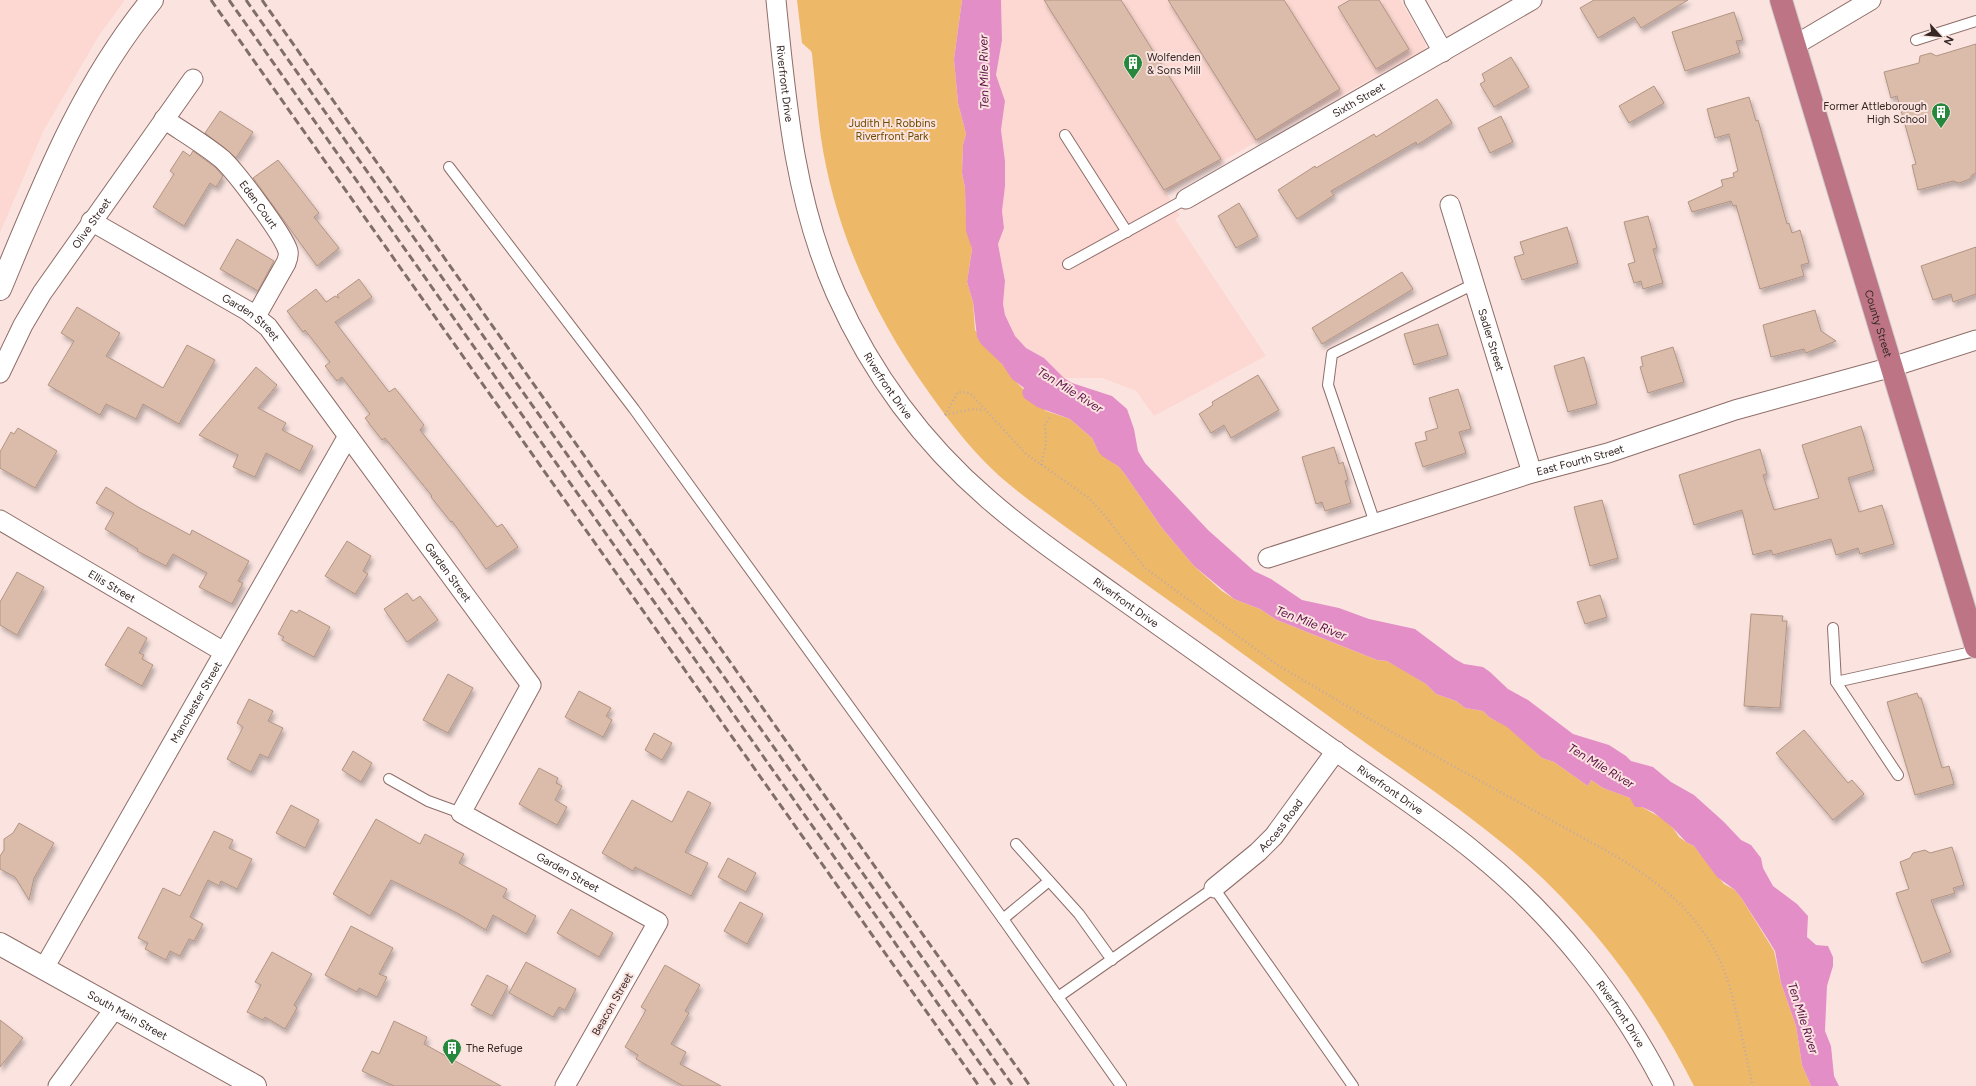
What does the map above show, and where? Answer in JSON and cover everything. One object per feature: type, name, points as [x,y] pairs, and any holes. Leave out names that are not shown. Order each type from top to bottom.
[{"type":"highway","name":"County Street","points":[[1781,0],[1976,647]]},
{"type":"main road","points":[[0,289],[60,145],[84,100],[134,22],[152,0]]},
{"type":"main road","name":"South Main Street","points":[[0,944],[255,1086]]},
{"type":"street","name":"Riverfront Drive","points":[[776,0],[793,151],[801,192],[813,233],[834,290],[850,323],[869,356],[901,405],[948,460],[1002,511],[1191,649],[1336,751],[1474,851],[1531,903],[1567,942],[1613,1001],[1640,1043],[1664,1086]]},
{"type":"street","points":[[1414,0],[1442,52]]},
{"type":"street","name":"Sixth Street","points":[[1186,199],[1532,0]]},
{"type":"street","points":[[1795,46],[1871,0]]},
{"type":"street","name":"Olive Street","points":[[0,373],[32,309],[91,221],[193,79]]},
{"type":"street","name":"Eden Court","points":[[164,119],[215,154],[229,166],[277,231],[286,246],[288,257],[256,316]]},
{"type":"street","name":"Sadler Street","points":[[1450,205],[1532,473]]},
{"type":"street","name":"Garden Street","points":[[91,221],[256,316],[268,327],[531,685],[461,813],[658,922]]},
{"type":"street","name":"East Fourth Street","points":[[1268,558],[1532,473],[1608,453],[1735,410],[1892,367],[1976,340]]},
{"type":"street","name":"Manchester Street","points":[[44,968],[348,436]]},
{"type":"street","name":"Ellis Street","points":[[0,520],[224,652]]},
{"type":"street","name":"Access Road","points":[[1214,888],[1258,852],[1274,836],[1336,751]]},
{"type":"street","name":"Beacon Street","points":[[565,1086],[658,922]]},
{"type":"street","points":[[58,1086],[115,1008]]},
{"type":"lane","points":[[1916,40],[1976,21]]},
{"type":"lane","points":[[1065,135],[1127,232]]},
{"type":"lane","points":[[448,167],[634,409],[1003,919],[1121,1086]]},
{"type":"lane","points":[[1068,264],[1186,199]]},
{"type":"lane","points":[[1376,523],[1328,385],[1332,354],[1474,284]]},
{"type":"lane","points":[[1833,628],[1836,682],[1898,775]]},
{"type":"lane","points":[[1836,682],[1976,650]]},
{"type":"lane","points":[[390,779],[428,801],[461,813]]},
{"type":"lane","points":[[1016,844],[1079,914],[1112,960]]},
{"type":"lane","points":[[1003,919],[1050,881]]},
{"type":"lane","points":[[1058,997],[1214,888],[1353,1086]]},
{"type":"path","points":[[988,414],[977,408],[945,415],[958,392],[971,394],[1017,446],[1041,465],[1089,498],[1106,517],[1145,568],[1175,592],[1279,666],[1396,734],[1637,868],[1668,891],[1693,919],[1720,962],[1730,987],[1753,1086]]},
{"type":"path","points":[[1041,465],[1046,444],[1045,424],[1050,417]]},
{"type":"shaded area","points":[[0,0],[125,0],[98,37],[43,132],[0,233]]},
{"type":"shaded area","points":[[1001,0],[1400,0],[1425,42],[1426,47],[1422,51],[1166,192],[1180,216],[1175,219],[1266,356],[1154,416],[1136,391],[1102,378],[1064,378],[1044,358],[1026,348],[1015,336],[1005,315],[1003,304],[1005,281],[998,244],[1004,228],[1002,211],[1005,161],[1001,130],[1005,101],[996,75],[1002,40]]},
{"type":"green space","name":"Judith H. Robbins Riverfront Park","points":[[797,0],[962,0],[954,59],[958,103],[966,134],[963,145],[962,173],[965,188],[966,221],[972,249],[967,282],[973,302],[975,330],[1018,384],[1046,411],[1070,419],[1092,438],[1098,451],[1118,466],[1124,473],[1162,528],[1194,566],[1222,591],[1234,599],[1260,609],[1277,620],[1377,660],[1387,661],[1426,684],[1436,694],[1456,701],[1465,708],[1483,711],[1489,717],[1507,726],[1542,758],[1554,762],[1588,786],[1591,780],[1603,788],[1630,798],[1663,819],[1673,828],[1679,837],[1694,846],[1724,884],[1735,890],[1742,899],[1774,951],[1781,983],[1796,1026],[1802,1065],[1811,1086],[1694,1086],[1655,1016],[1608,951],[1583,920],[1556,891],[1527,864],[1456,807],[1029,500],[993,470],[976,452],[937,404],[910,365],[875,304],[847,240],[827,173],[821,138],[812,54],[811,51],[802,43]]},
{"type":"water","name":"Ten Mile River","points":[[962,0],[1001,0],[1002,40],[996,75],[1005,101],[1001,130],[1005,161],[1005,186],[1002,211],[1004,228],[998,244],[1005,281],[1003,304],[1005,315],[1015,336],[1026,348],[1044,358],[1064,378],[1072,383],[1112,396],[1127,409],[1134,429],[1138,451],[1145,463],[1208,530],[1254,571],[1271,579],[1302,600],[1339,608],[1369,619],[1415,629],[1455,659],[1464,664],[1483,667],[1508,689],[1528,700],[1573,734],[1609,745],[1631,761],[1653,767],[1671,782],[1694,795],[1724,822],[1741,840],[1751,845],[1761,858],[1763,868],[1773,886],[1797,904],[1808,916],[1807,937],[1816,945],[1828,946],[1833,957],[1833,966],[1827,986],[1825,1031],[1831,1046],[1834,1076],[1839,1086],[1811,1086],[1802,1065],[1796,1026],[1781,983],[1775,951],[1735,890],[1717,877],[1694,846],[1686,842],[1673,828],[1653,812],[1642,807],[1635,807],[1630,798],[1603,788],[1591,780],[1588,786],[1554,762],[1542,758],[1507,727],[1489,717],[1483,711],[1465,708],[1456,701],[1436,694],[1426,684],[1387,661],[1377,660],[1277,620],[1260,609],[1234,599],[1194,566],[1162,528],[1124,473],[1118,466],[1102,456],[1098,451],[1092,438],[1070,419],[1037,407],[1024,398],[1022,392],[1024,388],[1012,379],[1002,364],[981,344],[977,337],[973,302],[967,282],[972,249],[966,231],[965,188],[962,173],[963,145],[966,134],[958,103],[954,59]]},
{"type":"building","name":"Wolfenden & Sons Mill","points":[[1044,0],[1121,0],[1221,159],[1164,190]]},
{"type":"building","name":"Wolfenden & Sons Mill","points":[[1168,0],[1284,0],[1340,89],[1256,140]]},
{"type":"building","points":[[1350,0],[1379,0],[1409,49],[1376,69],[1338,7]]},
{"type":"building","points":[[1594,0],[1688,0],[1641,28],[1634,17],[1598,38],[1580,8]]},
{"type":"building","points":[[1734,12],[1743,40],[1736,41],[1740,53],[1685,71],[1672,32]]},
{"type":"building","name":"Former Attleborough High School","points":[[1976,44],[1976,173],[1972,175],[1970,179],[1959,183],[1953,181],[1918,190],[1912,165],[1916,164],[1897,96],[1891,98],[1884,72],[1919,63],[1920,56],[1931,53],[1936,56]]},
{"type":"building","points":[[1511,57],[1529,87],[1494,107],[1480,84],[1485,81],[1482,74]]},
{"type":"building","points":[[1654,86],[1664,103],[1629,123],[1619,106]]},
{"type":"building","points":[[1749,97],[1756,121],[1758,120],[1787,224],[1789,223],[1792,233],[1800,230],[1809,263],[1801,265],[1804,276],[1760,289],[1736,205],[1733,206],[1731,201],[1692,212],[1688,202],[1723,186],[1721,180],[1734,177],[1733,173],[1738,171],[1729,134],[1715,138],[1707,109]]},
{"type":"building","points":[[1437,99],[1452,123],[1417,145],[1416,142],[1331,191],[1334,195],[1297,219],[1278,190],[1315,166],[1316,168],[1374,134],[1376,137]]},
{"type":"building","points":[[220,111],[253,132],[236,158],[205,133]]},
{"type":"building","points":[[1501,116],[1513,142],[1490,153],[1478,128]]},
{"type":"building","points":[[183,151],[190,156],[193,151],[215,167],[223,176],[216,187],[210,183],[184,226],[153,207],[174,174],[170,171]]},
{"type":"building","points":[[278,160],[319,213],[314,217],[339,248],[317,266],[253,178]]},
{"type":"building","points":[[1239,203],[1258,236],[1236,248],[1218,216]]},
{"type":"building","points":[[1648,216],[1657,248],[1653,249],[1663,283],[1643,289],[1641,281],[1634,283],[1628,264],[1635,262],[1624,222]]},
{"type":"building","points":[[1567,227],[1578,263],[1522,280],[1514,257],[1524,254],[1520,242]]},
{"type":"building","points":[[237,239],[274,261],[258,291],[220,269]]},
{"type":"building","points":[[1976,247],[1976,294],[1953,302],[1951,294],[1933,300],[1921,266]]},
{"type":"building","points":[[1402,272],[1413,289],[1322,344],[1312,328]]},
{"type":"building","points":[[359,279],[372,297],[335,322],[389,392],[395,388],[424,425],[420,430],[497,527],[502,524],[518,547],[486,569],[452,521],[451,522],[431,497],[432,496],[385,438],[382,440],[365,418],[370,414],[342,377],[337,381],[325,366],[330,362],[305,330],[303,332],[287,311],[316,289],[326,302],[335,296],[339,298],[337,295]]},
{"type":"building","points":[[77,307],[120,333],[106,356],[163,388],[187,345],[215,360],[179,424],[143,404],[136,419],[106,404],[100,415],[48,385],[74,341],[61,333]]},
{"type":"building","points":[[1815,310],[1821,331],[1836,341],[1806,353],[1804,349],[1771,357],[1763,325]]},
{"type":"building","points":[[1438,324],[1448,355],[1414,365],[1404,334]]},
{"type":"building","points":[[1673,347],[1684,382],[1648,393],[1640,367],[1643,366],[1641,357]]},
{"type":"building","points":[[1584,357],[1597,404],[1568,412],[1554,366]]},
{"type":"building","points":[[256,367],[277,385],[258,408],[286,423],[282,430],[313,446],[300,471],[266,453],[255,477],[233,467],[238,455],[199,435]]},
{"type":"building","points":[[1258,375],[1279,410],[1231,438],[1224,425],[1211,433],[1199,414],[1213,405],[1212,402]]},
{"type":"building","points":[[1458,389],[1471,429],[1459,432],[1466,453],[1423,467],[1415,443],[1427,440],[1425,432],[1438,428],[1429,398]]},
{"type":"building","points":[[1861,426],[1874,470],[1848,478],[1859,512],[1882,505],[1894,544],[1860,554],[1858,548],[1836,555],[1831,539],[1773,555],[1771,550],[1753,555],[1742,510],[1694,525],[1679,475],[1760,449],[1767,474],[1763,475],[1774,510],[1819,498],[1802,445]]},
{"type":"building","points":[[18,428],[57,451],[35,488],[0,468],[0,452],[11,432],[14,434]]},
{"type":"building","points":[[1334,447],[1339,464],[1343,462],[1348,480],[1345,481],[1351,503],[1325,511],[1322,502],[1316,504],[1302,457]]},
{"type":"building","points":[[106,487],[138,507],[190,535],[192,530],[249,561],[238,581],[243,583],[232,604],[199,587],[207,573],[173,554],[166,566],[137,551],[138,549],[105,529],[114,513],[96,503]]},
{"type":"building","points":[[1602,500],[1618,558],[1590,566],[1574,507]]},
{"type":"building","points":[[347,541],[371,556],[363,571],[368,574],[355,594],[325,576]]},
{"type":"building","points":[[17,572],[44,587],[17,635],[0,625],[0,602]]},
{"type":"building","points":[[407,593],[413,601],[420,596],[438,620],[407,642],[384,609]]},
{"type":"building","points":[[1600,595],[1607,617],[1585,624],[1577,602]]},
{"type":"building","points":[[291,610],[297,613],[299,610],[330,627],[314,657],[282,640],[284,637],[278,634]]},
{"type":"building","points":[[1751,614],[1783,616],[1782,621],[1787,621],[1780,708],[1744,706]]},
{"type":"building","points":[[128,627],[147,638],[139,653],[144,655],[142,659],[153,665],[142,686],[105,665]]},
{"type":"building","points":[[448,674],[473,688],[448,733],[423,720]]},
{"type":"building","points":[[579,691],[611,708],[606,716],[612,720],[603,737],[565,717]]},
{"type":"building","points":[[1917,693],[1919,698],[1921,698],[1942,768],[1949,766],[1954,784],[1915,795],[1887,702]]},
{"type":"building","points":[[249,699],[273,711],[268,721],[283,728],[268,758],[260,754],[251,772],[227,759],[243,727],[237,723]]},
{"type":"building","points":[[1804,730],[1848,783],[1852,780],[1864,794],[1833,820],[1776,753]]},
{"type":"building","points":[[654,733],[672,743],[662,760],[645,750]]},
{"type":"building","points":[[353,751],[372,763],[361,782],[342,770]]},
{"type":"building","points":[[539,768],[558,778],[556,783],[562,786],[555,800],[567,807],[557,825],[519,804]]},
{"type":"building","points":[[688,791],[711,803],[685,852],[708,863],[691,896],[635,867],[633,871],[602,853],[632,800],[672,822]]},
{"type":"building","points":[[291,805],[319,820],[305,848],[276,833]]},
{"type":"building","points":[[376,819],[420,844],[425,834],[464,854],[459,863],[507,889],[503,897],[536,916],[526,934],[493,915],[486,930],[457,913],[391,880],[370,916],[333,894]]},
{"type":"building","points":[[19,823],[54,843],[34,878],[29,900],[15,877],[0,869],[0,856],[4,850],[4,839],[13,833]]},
{"type":"building","points":[[214,831],[233,840],[229,848],[252,859],[237,889],[221,881],[219,886],[208,880],[190,917],[203,924],[194,941],[189,939],[180,956],[170,951],[166,960],[145,949],[148,943],[138,938],[163,888],[180,896]]},
{"type":"building","points":[[1952,847],[1964,885],[1953,888],[1955,893],[1931,900],[1951,952],[1922,963],[1896,893],[1909,889],[1900,862],[1910,858],[1913,853],[1925,850],[1930,853]]},
{"type":"building","points":[[728,858],[756,873],[746,892],[718,877]]},
{"type":"building","points":[[740,902],[763,914],[747,944],[724,931]]},
{"type":"building","points":[[571,909],[613,933],[599,957],[557,933]]},
{"type":"building","points":[[351,926],[393,948],[379,974],[387,977],[377,997],[359,988],[357,992],[325,975]]},
{"type":"building","points":[[272,952],[312,974],[294,1005],[297,1008],[285,1029],[265,1017],[263,1020],[247,1012],[261,985],[255,982]]},
{"type":"building","points":[[526,962],[576,989],[565,1010],[559,1007],[553,1017],[509,993]]},
{"type":"building","points":[[665,965],[700,985],[685,1011],[689,1013],[671,1044],[686,1052],[680,1064],[721,1086],[683,1086],[636,1059],[638,1055],[625,1047],[646,1010],[641,1007]]},
{"type":"building","points":[[487,975],[508,986],[492,1016],[471,1005]]},
{"type":"building","points":[[0,1020],[23,1038],[0,1067]]},
{"type":"building","points":[[394,1021],[427,1037],[424,1044],[501,1086],[394,1086],[362,1071],[372,1051],[379,1054]]},
{"type":"railway","points":[[211,0],[979,1086]]},
{"type":"railway","points":[[229,0],[996,1086]]},
{"type":"railway","points":[[246,0],[1013,1086]]},
{"type":"railway","points":[[262,0],[1030,1086]]},
{"type":"place","name":"Wolfenden & Sons Mill","points":[[1133,80]]},
{"type":"place","name":"Former Attleborough High School","points":[[1941,129]]},
{"type":"place","name":"The Refuge","points":[[452,1065]]}]
